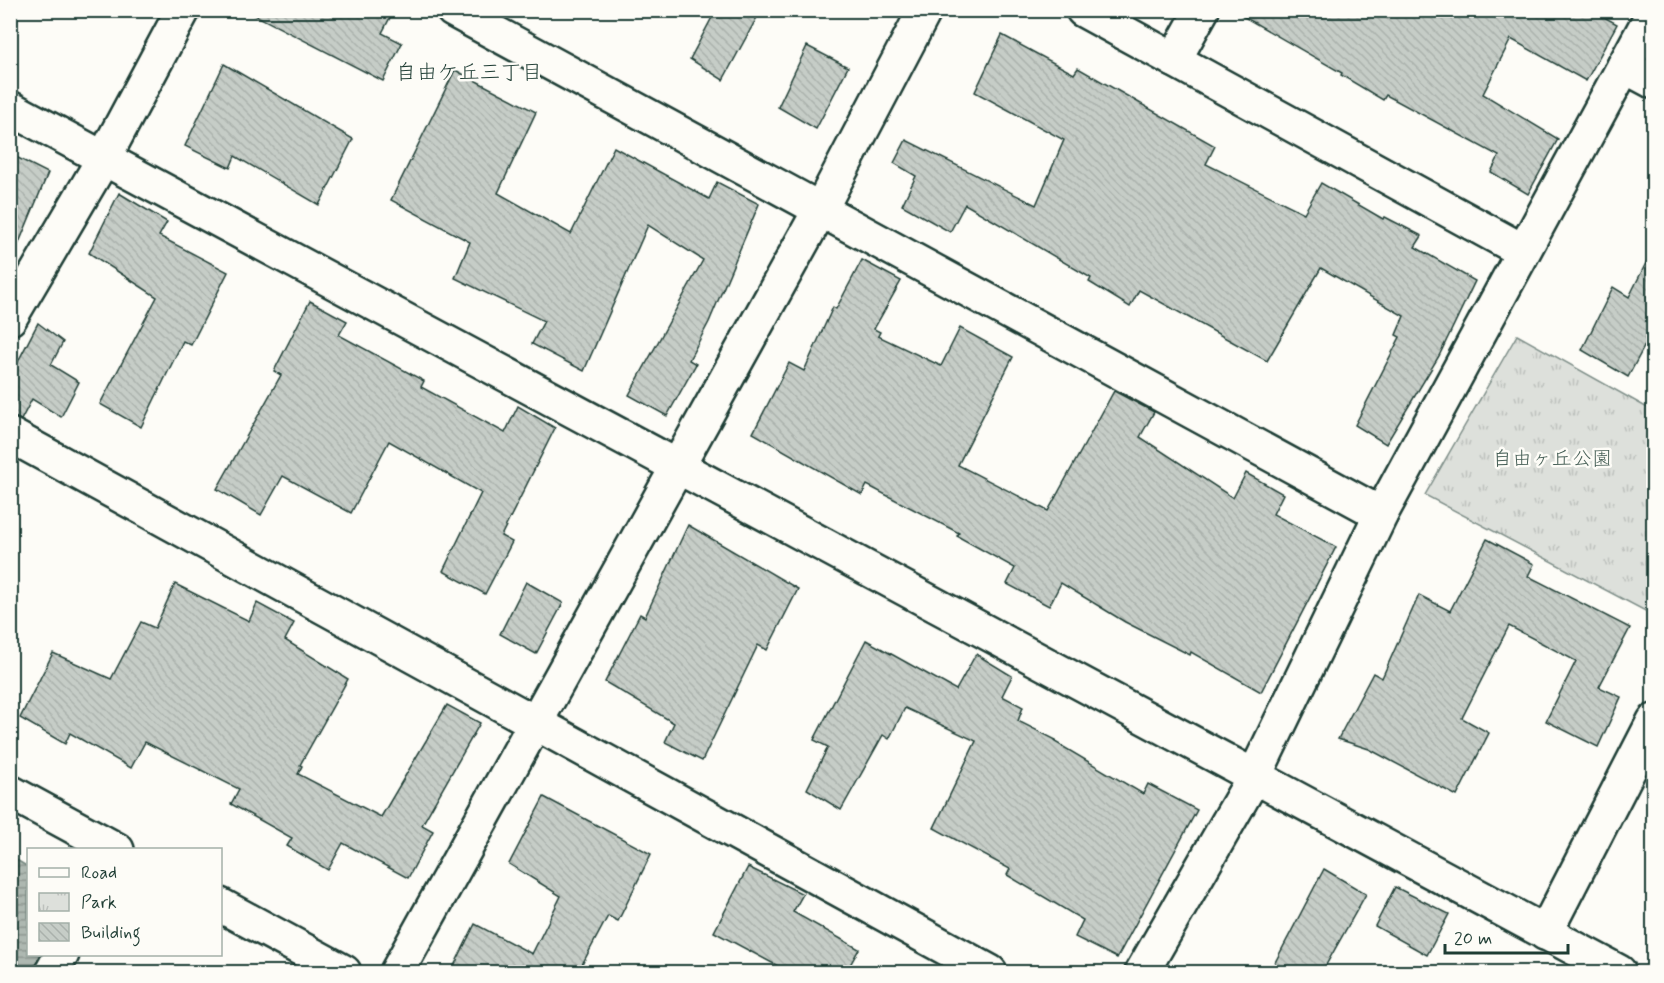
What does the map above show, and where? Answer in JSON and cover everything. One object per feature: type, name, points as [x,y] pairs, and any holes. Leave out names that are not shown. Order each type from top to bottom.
[{"type":"street","points":[[10,318],[104,158],[183,10]]},
{"type":"street","points":[[453,10],[1381,514]]},
{"type":"street","points":[[397,972],[820,210],[925,10]]},
{"type":"street","points":[[1083,10],[1523,251]]},
{"type":"street","points":[[1174,60],[1202,10]]},
{"type":"street","points":[[1142,972],[1254,777],[1381,514],[1653,11]]},
{"type":"street","points":[[1624,66],[1653,82]]},
{"type":"street","points":[[10,108],[1619,972]]},
{"type":"street","points":[[10,435],[990,972]]},
{"type":"street","points":[[1545,933],[1653,721]]},
{"type":"street","points":[[10,792],[115,848]]},
{"type":"street","points":[[222,906],[344,972]]},
{"type":"street","points":[[52,972],[61,956]]},
{"type":"green space","name":"自由ヶ丘公園","points":[[1517,335],[1653,411],[1653,615],[1425,495]]},
{"type":"shaded area","points":[[10,856],[27,866],[27,956],[42,956],[33,972],[11,971]]},
{"type":"building","points":[[245,10],[394,10],[382,33],[402,43],[383,81]]},
{"type":"building","points":[[716,10],[761,10],[723,80],[690,59]]},
{"type":"building","points":[[1232,10],[1591,10],[1617,24],[1586,81],[1511,39],[1483,94],[1558,139],[1528,194],[1491,172],[1499,156],[1386,95],[1383,100],[1341,75],[1342,73]]},
{"type":"building","points":[[1002,35],[1074,74],[1078,68],[1215,146],[1206,164],[1304,213],[1321,183],[1383,219],[1385,217],[1422,236],[1415,247],[1475,281],[1439,356],[1386,444],[1355,425],[1400,337],[1396,335],[1404,316],[1321,268],[1267,361],[1139,290],[1130,307],[1089,282],[1091,278],[965,204],[950,232],[902,205],[916,176],[894,163],[906,140],[1036,205],[1064,140],[975,92]]},
{"type":"building","points":[[807,46],[848,67],[816,129],[778,107]]},
{"type":"building","points":[[224,64],[353,139],[319,205],[235,156],[230,168],[185,146]]},
{"type":"building","points":[[455,70],[536,112],[498,193],[571,234],[614,147],[709,199],[717,182],[759,204],[709,322],[689,360],[696,364],[667,416],[629,395],[703,260],[648,225],[584,371],[532,344],[544,321],[455,278],[470,242],[391,200]]},
{"type":"building","points":[[10,154],[48,173],[11,262],[10,262]]},
{"type":"building","points":[[119,193],[167,222],[159,236],[228,272],[191,345],[183,341],[141,427],[100,404],[157,297],[89,253]]},
{"type":"building","points":[[1653,249],[1653,330],[1628,377],[1582,350],[1613,287],[1629,297]]},
{"type":"building","points":[[862,260],[901,281],[874,329],[880,332],[878,336],[941,366],[960,328],[1013,357],[958,465],[1048,511],[1114,391],[1154,412],[1140,437],[1233,498],[1246,473],[1283,494],[1273,514],[1336,547],[1261,692],[1191,652],[1190,655],[1125,622],[1061,583],[1049,606],[1007,584],[1015,568],[957,536],[959,533],[867,485],[862,495],[753,433],[789,363],[804,371],[833,307],[836,309]]},
{"type":"building","points":[[310,301],[347,321],[339,335],[424,381],[421,387],[505,433],[518,406],[555,428],[501,536],[512,542],[485,594],[443,571],[481,493],[389,441],[351,513],[283,476],[261,515],[217,489],[281,375],[274,371]]},
{"type":"building","points":[[38,323],[63,342],[51,365],[79,382],[61,417],[32,399],[21,420],[10,416],[10,377]]},
{"type":"building","points":[[688,525],[798,589],[767,650],[758,645],[702,761],[665,742],[674,723],[605,682],[640,614],[645,617]]},
{"type":"building","points":[[1487,539],[1534,564],[1528,576],[1630,628],[1599,687],[1621,697],[1598,747],[1546,721],[1576,661],[1509,626],[1462,718],[1489,733],[1457,796],[1369,749],[1338,739],[1373,673],[1382,678],[1419,595],[1450,611]]},
{"type":"building","points":[[526,582],[563,603],[536,654],[500,634]]},
{"type":"building","points":[[175,584],[249,621],[257,603],[294,623],[285,640],[348,679],[300,765],[302,766],[298,774],[381,817],[447,705],[480,723],[422,825],[433,831],[408,878],[343,843],[328,870],[287,846],[292,838],[231,804],[239,789],[145,742],[131,768],[70,733],[65,744],[20,718],[53,653],[111,679],[141,622],[155,628]]},
{"type":"building","points":[[866,640],[956,690],[976,654],[1012,676],[1002,696],[1023,707],[1018,721],[1056,740],[1055,742],[1143,794],[1148,784],[1197,810],[1117,958],[1075,937],[1083,920],[1007,875],[1010,869],[934,828],[976,741],[905,708],[889,739],[883,735],[841,810],[807,789],[828,747],[814,740]]},
{"type":"building","points":[[544,797],[651,854],[618,921],[608,916],[578,972],[451,972],[475,924],[532,954],[561,896],[509,864]]},
{"type":"building","points":[[748,867],[803,894],[793,912],[859,949],[846,972],[789,972],[714,932]]},
{"type":"building","points":[[1324,869],[1366,894],[1322,972],[1270,972]]},
{"type":"building","points":[[1395,887],[1449,914],[1427,955],[1375,926]]},
{"type":"district","name":"自由ケ丘三丁目","points":[[469,73]]}]
